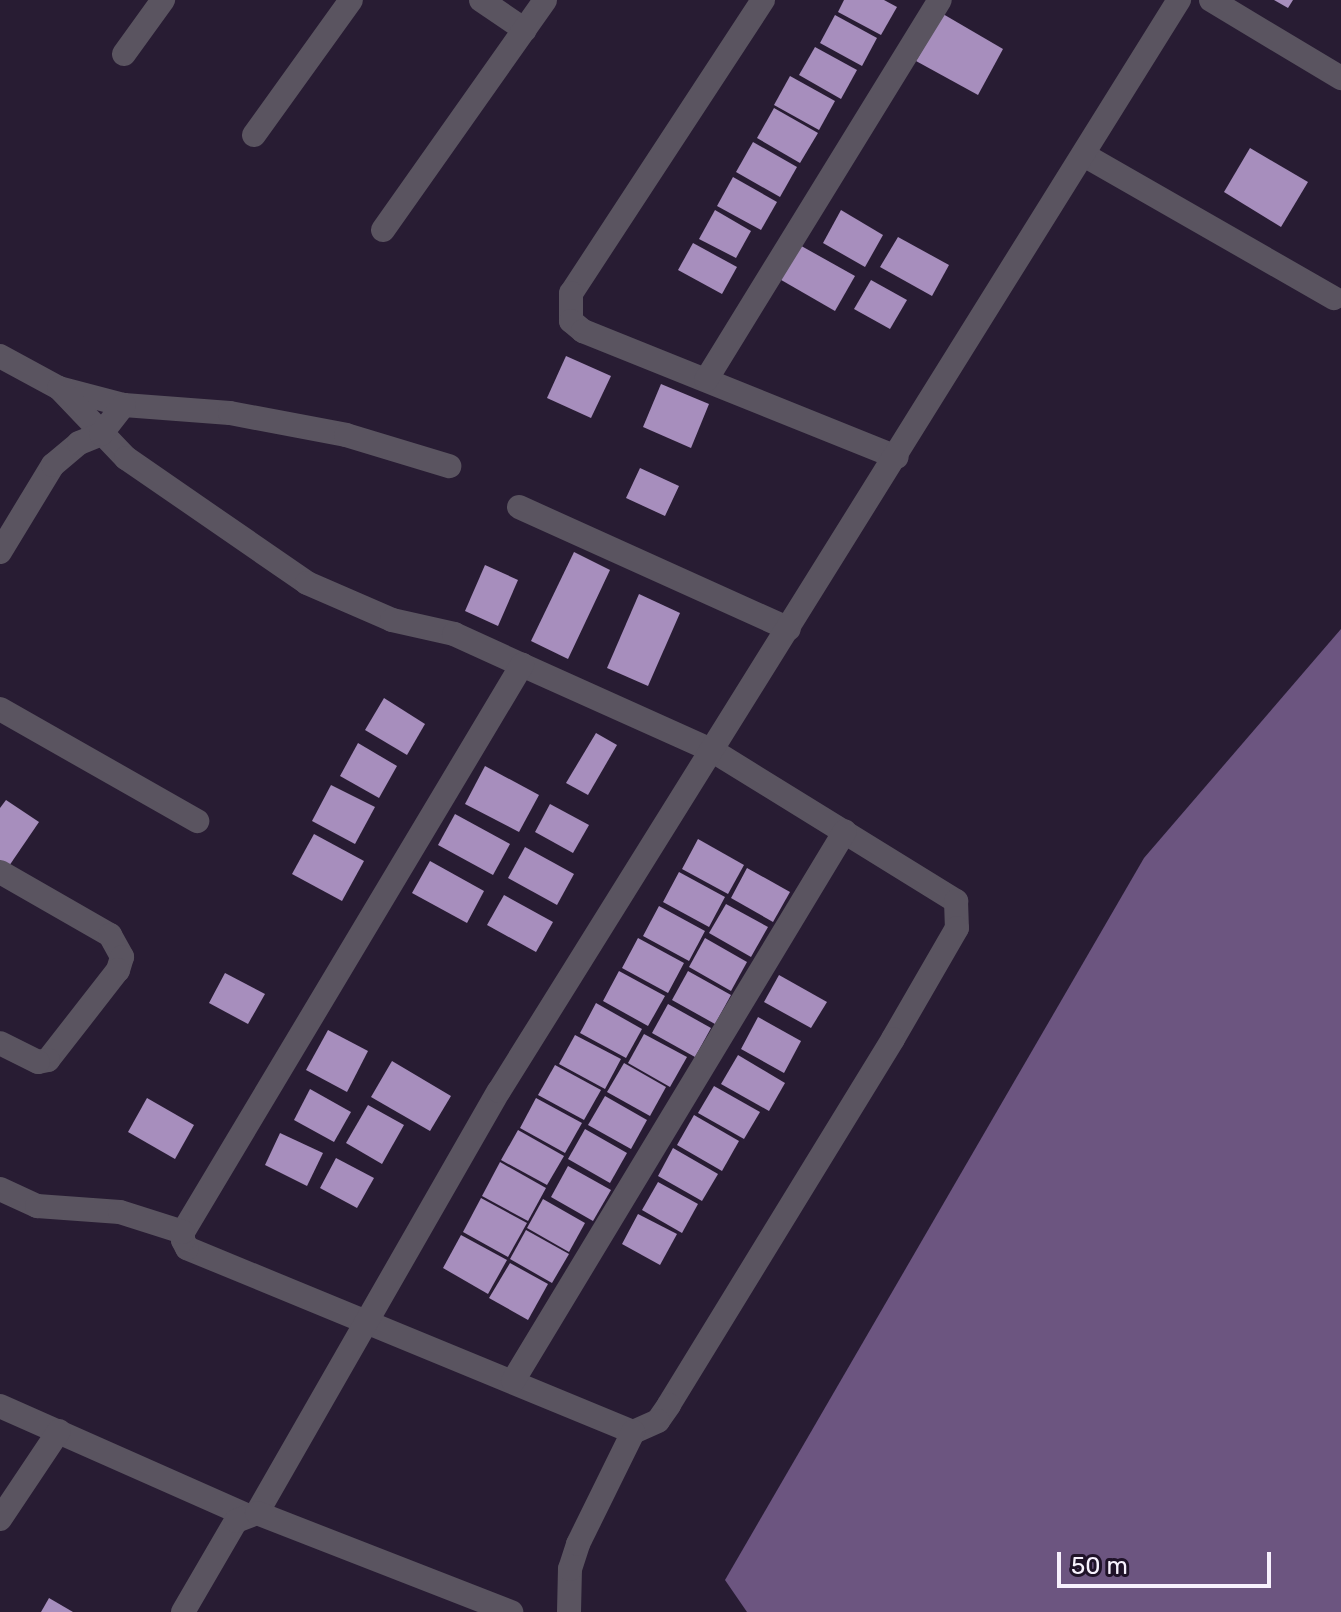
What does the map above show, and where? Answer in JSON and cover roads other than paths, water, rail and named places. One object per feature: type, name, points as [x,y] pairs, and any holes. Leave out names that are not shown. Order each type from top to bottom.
[{"type":"street","points":[[124,54],[163,0]]},
{"type":"street","points":[[254,135],[351,0]]},
{"type":"street","points":[[481,0],[525,30]]},
{"type":"street","points":[[383,230],[545,0]]},
{"type":"street","points":[[763,0],[571,293],[568,308],[571,321],[583,331],[897,457]]},
{"type":"street","points":[[706,380],[940,0]]},
{"type":"street","points":[[183,1612],[236,1521],[253,1514],[499,1091],[897,457],[1179,0]]},
{"type":"street","points":[[1211,0],[1341,78]]},
{"type":"street","points":[[1084,155],[1334,298]]},
{"type":"street","points":[[0,356],[59,388],[124,405],[230,413],[410,451],[449,466]]},
{"type":"street","points":[[59,388],[126,458],[307,583],[392,620],[454,634],[713,751],[948,893],[960,912],[957,928],[669,1405],[658,1421],[633,1432],[578,1544],[570,1569],[569,1612]]},
{"type":"street","points":[[3,539],[53,465],[79,443],[101,434],[124,405]]},
{"type":"street","points":[[519,507],[789,629]]},
{"type":"street","points":[[522,665],[183,1232],[187,1248],[368,1319],[633,1432]]},
{"type":"street","points":[[0,709],[197,821]]},
{"type":"street","points":[[513,1381],[845,831]]},
{"type":"street","points":[[0,872],[110,935],[122,957],[118,970],[48,1060],[38,1062],[0,1043]]},
{"type":"street","points":[[0,1189],[37,1206],[120,1212],[183,1232]]},
{"type":"street","points":[[0,1406],[253,1514],[511,1612]]},
{"type":"street","points":[[0,1519],[59,1431]]}]
